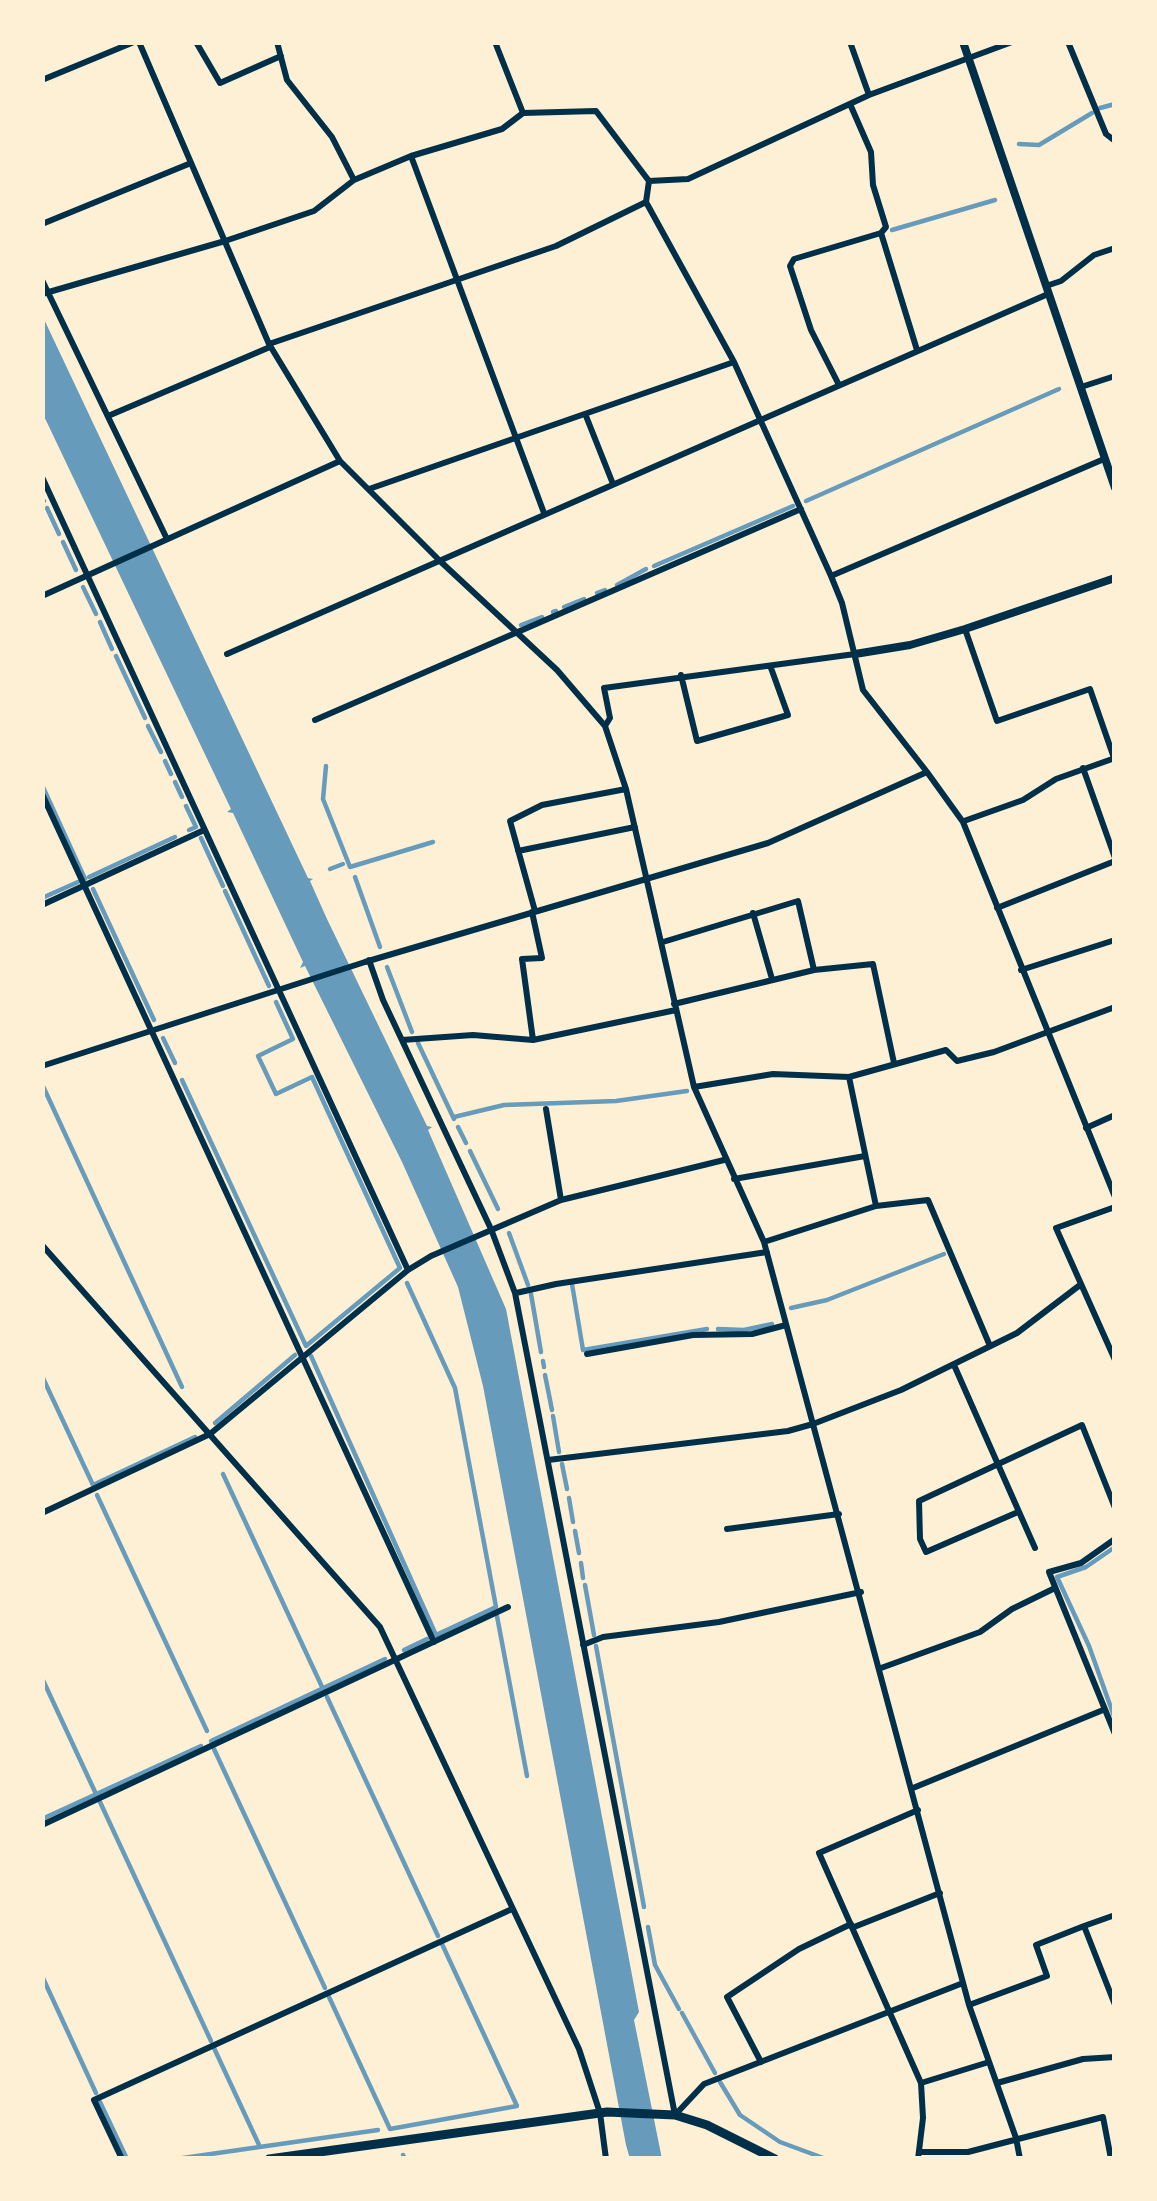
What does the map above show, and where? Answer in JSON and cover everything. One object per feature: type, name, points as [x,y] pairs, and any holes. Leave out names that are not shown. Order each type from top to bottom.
[{"type":"main road","points":[[269,2159],[603,2112],[671,2115],[707,2125],[775,2159]]},
{"type":"street","points":[[42,80],[137,42],[269,345],[340,461],[557,670],[604,726],[626,789],[694,1087],[764,1242],[969,2005],[1020,2159]]},
{"type":"street","points":[[196,42],[220,83],[280,56]]},
{"type":"street","points":[[277,42],[287,80],[332,136],[354,180]]},
{"type":"street","points":[[495,42],[523,112]]},
{"type":"street","points":[[850,42],[869,95]]},
{"type":"street","points":[[962,42],[1115,488]]},
{"type":"street","points":[[649,181],[688,179],[869,95],[1012,42]]},
{"type":"street","points":[[1068,42],[1106,134],[1115,141]]},
{"type":"street","points":[[839,385],[812,331],[790,266],[794,259],[881,233],[886,226],[872,184],[871,152],[850,104]]},
{"type":"street","points":[[44,294],[314,211],[354,180],[411,156],[502,129],[523,112],[596,111],[649,181],[646,202],[734,362],[831,576],[863,690],[963,822],[1115,1197]]},
{"type":"street","points":[[411,156],[544,514]]},
{"type":"street","points":[[42,224],[191,163]]},
{"type":"street","points":[[108,416],[269,345],[556,246],[646,202]]},
{"type":"street","points":[[881,233],[917,351]]},
{"type":"street","points":[[227,654],[917,351],[1047,290],[1094,255],[1115,248]]},
{"type":"street","points":[[42,280],[44,294],[108,416],[164,540]]},
{"type":"street","points":[[368,489],[734,362]]},
{"type":"street","points":[[1081,387],[1115,376]]},
{"type":"street","points":[[586,416],[613,484]]},
{"type":"street","points":[[831,576],[1105,459]]},
{"type":"street","points":[[42,596],[340,461]]},
{"type":"street","points":[[42,477],[407,1270]]},
{"type":"street","points":[[315,719],[801,509]]},
{"type":"street","points":[[604,726],[610,718],[604,688],[910,645],[1115,578]]},
{"type":"street","points":[[963,822],[1115,758],[1090,689],[997,721],[965,629]]},
{"type":"street","points":[[681,675],[697,741],[788,715],[771,668]]},
{"type":"street","points":[[997,908],[1115,860],[1083,768]]},
{"type":"street","points":[[42,1066],[365,962],[768,843],[927,772]]},
{"type":"street","points":[[533,1040],[522,959],[542,958],[510,821],[542,805],[626,789]]},
{"type":"street","points":[[42,794],[434,1642]]},
{"type":"street","points":[[518,851],[635,826]]},
{"type":"street","points":[[42,905],[203,831]]},
{"type":"street","points":[[663,942],[798,901],[814,970]]},
{"type":"street","points":[[753,914],[772,980]]},
{"type":"street","points":[[1021,970],[1115,940]]},
{"type":"street","points":[[365,962],[515,1293],[671,2115]]},
{"type":"street","points":[[402,1040],[473,1035],[533,1040],[814,970],[873,964],[893,1064]]},
{"type":"street","points":[[694,1087],[773,1074],[849,1076],[946,1050],[956,1061],[1115,1007]]},
{"type":"street","points":[[849,1076],[876,1206]]},
{"type":"street","points":[[546,1108],[561,1200]]},
{"type":"street","points":[[1086,1128],[1115,1115]]},
{"type":"street","points":[[734,1179],[866,1156]]},
{"type":"street","points":[[42,1513],[210,1434],[407,1270],[431,1256],[561,1200],[724,1160]]},
{"type":"street","points":[[764,1242],[876,1206],[928,1200],[990,1346]]},
{"type":"street","points":[[1115,1207],[1056,1228],[1115,1360]]},
{"type":"street","points":[[42,1245],[380,1627],[579,2049],[603,2112],[606,2159]]},
{"type":"street","points":[[515,1293],[767,1252]]},
{"type":"street","points":[[548,1460],[814,1424],[954,1366],[1017,1334],[1080,1285]]},
{"type":"street","points":[[587,1354],[693,1335],[752,1334],[786,1325]]},
{"type":"street","points":[[954,1366],[1034,1548]]},
{"type":"street","points":[[1018,1512],[926,1552],[920,1539],[919,1501],[1082,1425],[1115,1508]]},
{"type":"street","points":[[727,1529],[839,1514]]},
{"type":"street","points":[[1115,1539],[1081,1563],[1049,1572],[1115,1734]]},
{"type":"street","points":[[881,1668],[980,1632],[1012,1609],[1055,1588]]},
{"type":"street","points":[[583,1646],[603,1637],[719,1622],[861,1592]]},
{"type":"street","points":[[42,1825],[508,1607]]},
{"type":"street","points":[[913,1788],[1103,1710]]},
{"type":"street","points":[[918,1810],[819,1853],[921,2084],[918,2156],[968,2152],[1103,2117],[1113,2145],[1111,2159]]},
{"type":"street","points":[[761,2062],[727,1997],[800,1948],[940,1893]]},
{"type":"street","points":[[122,2159],[94,2100],[513,1908]]},
{"type":"street","points":[[969,2005],[1047,1976],[1036,1945],[1115,1915]]},
{"type":"street","points":[[1084,1926],[1115,2005]]},
{"type":"street","points":[[671,2115],[704,2084],[963,1983]]},
{"type":"street","points":[[997,2083],[1083,2059],[1115,2057]]},
{"type":"street","points":[[921,2084],[989,2062]]},
{"type":"water","points":[[42,315],[308,878],[313,879],[327,919],[427,1126],[432,1127],[428,1130],[506,1309],[639,2012],[634,2020],[662,2159],[630,2159],[626,2145],[483,1386],[458,1287],[305,966],[300,968],[303,962],[233,813],[227,812],[231,809],[42,412]]},
{"type":"waterway","points":[[1100,108],[1115,104]]},
{"type":"waterway","points":[[1019,144],[1039,145],[1092,113]]},
{"type":"waterway","points":[[892,230],[995,200]]},
{"type":"waterway","points":[[806,501],[1059,389]]},
{"type":"waterway","points":[[654,566],[793,506]]},
{"type":"waterway","points":[[47,508],[59,534]]},
{"type":"waterway","points":[[63,542],[76,570]]},
{"type":"waterway","points":[[617,585],[646,569]]},
{"type":"waterway","points":[[83,587],[96,614]]},
{"type":"waterway","points":[[597,593],[605,590]]},
{"type":"waterway","points":[[564,607],[584,599]]},
{"type":"waterway","points":[[521,625],[542,617]]},
{"type":"waterway","points":[[100,622],[112,649]]},
{"type":"waterway","points":[[116,656],[145,718]]},
{"type":"waterway","points":[[148,726],[161,752]]},
{"type":"waterway","points":[[165,761],[171,774]]},
{"type":"waterway","points":[[326,766],[323,799],[350,867],[433,842]]},
{"type":"waterway","points":[[175,782],[182,797]]},
{"type":"waterway","points":[[42,785],[85,879]]},
{"type":"waterway","points":[[186,806],[196,827],[189,830]]},
{"type":"waterway","points":[[89,877],[175,837]]},
{"type":"waterway","points":[[201,838],[223,886]]},
{"type":"waterway","points":[[330,869],[343,864]]},
{"type":"waterway","points":[[355,877],[380,947]]},
{"type":"waterway","points":[[42,898],[78,882]]},
{"type":"waterway","points":[[93,889],[154,1020]]},
{"type":"waterway","points":[[225,891],[269,986]]},
{"type":"waterway","points":[[387,967],[412,1032]]},
{"type":"waterway","points":[[182,1080],[306,1346],[400,1268],[312,1077],[276,1094],[258,1056],[293,1039],[276,1002]]},
{"type":"waterway","points":[[163,1038],[175,1063]]},
{"type":"waterway","points":[[418,1043],[454,1119]]},
{"type":"waterway","points":[[42,1084],[182,1387]]},
{"type":"waterway","points":[[454,1117],[504,1105],[616,1101],[687,1091]]},
{"type":"waterway","points":[[458,1127],[466,1143]]},
{"type":"waterway","points":[[470,1151],[498,1209]]},
{"type":"waterway","points":[[509,1233],[528,1285]]},
{"type":"waterway","points":[[791,1308],[827,1300],[944,1254]]},
{"type":"waterway","points":[[311,1356],[436,1635],[496,1607],[455,1388],[407,1283]]},
{"type":"waterway","points":[[572,1284],[583,1350],[707,1329]]},
{"type":"waterway","points":[[531,1294],[541,1352]]},
{"type":"waterway","points":[[718,1329],[772,1324]]},
{"type":"waterway","points":[[215,1423],[295,1355]]},
{"type":"waterway","points":[[543,1361],[544,1367]]},
{"type":"waterway","points":[[545,1375],[552,1410]]},
{"type":"waterway","points":[[42,1376],[93,1485],[195,1437]]},
{"type":"waterway","points":[[553,1416],[559,1452]]},
{"type":"waterway","points":[[562,1464],[567,1489]]},
{"type":"waterway","points":[[223,1474],[323,1689]]},
{"type":"waterway","points":[[97,1495],[207,1731]]},
{"type":"waterway","points":[[569,1498],[573,1522]]},
{"type":"waterway","points":[[575,1531],[579,1553]]},
{"type":"waterway","points":[[1115,1547],[1086,1567],[1057,1577],[1115,1719]]},
{"type":"waterway","points":[[581,1563],[583,1578]]},
{"type":"waterway","points":[[585,1585],[594,1635]]},
{"type":"waterway","points":[[497,1616],[527,1776]]},
{"type":"waterway","points":[[404,1650],[427,1639]]},
{"type":"waterway","points":[[596,1646],[644,1907]]},
{"type":"waterway","points":[[211,1741],[385,1659]]},
{"type":"waterway","points":[[42,1678],[96,1794]]},
{"type":"waterway","points":[[327,1697],[438,1936]]},
{"type":"waterway","points":[[42,1819],[201,1746]]},
{"type":"waterway","points":[[214,1749],[325,1988]]},
{"type":"waterway","points":[[100,1802],[211,2041]]},
{"type":"waterway","points":[[648,1927],[655,1965],[679,2009]]},
{"type":"waterway","points":[[329,1997],[390,2129],[517,2106],[442,1944]]},
{"type":"waterway","points":[[42,1976],[96,2093]]},
{"type":"waterway","points":[[682,2013],[715,2073]]},
{"type":"waterway","points":[[214,2048],[260,2147]]},
{"type":"waterway","points":[[720,2082],[740,2115],[780,2142],[826,2159]]},
{"type":"waterway","points":[[100,2102],[127,2159]]},
{"type":"waterway","points":[[176,2159],[378,2130]]},
{"type":"waterway","points":[[403,2155],[405,2159]]}]
